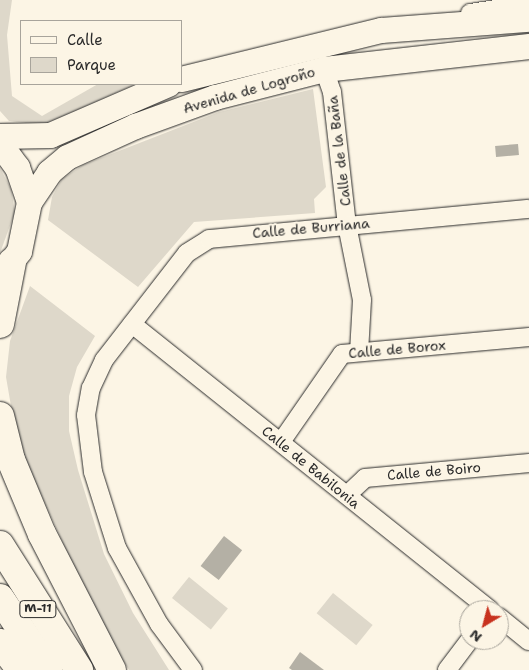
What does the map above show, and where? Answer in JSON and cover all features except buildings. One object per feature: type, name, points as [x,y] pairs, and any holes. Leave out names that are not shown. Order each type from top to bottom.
[{"type":"highway","points":[[0,324],[6,269]]},
{"type":"highway","points":[[0,416],[11,460],[42,534],[112,670]]},
{"type":"highway","name":"M-11","points":[[0,545],[79,670]]},
{"type":"highway","name":"M-11","points":[[0,598],[48,670]]},
{"type":"highway","points":[[0,643],[21,670]]},
{"type":"main road","name":"Avenida de Logroño","points":[[182,79],[329,39],[444,24],[529,18]]},
{"type":"main road","name":"Avenida de Logroño","points":[[29,202],[49,172],[66,157],[117,134],[216,97],[324,69],[529,46]]},
{"type":"main road","points":[[0,136],[50,135],[166,85]]},
{"type":"main road","points":[[0,144],[18,167],[29,202],[26,227],[6,269]]},
{"type":"street","name":"Avenida de Logroño","points":[[444,24],[461,15],[529,4]]},
{"type":"street","name":"Calle de la Baña","points":[[324,69],[332,92],[347,225],[362,300],[359,352]]},
{"type":"street","name":"Calle de Burriana","points":[[193,670],[160,624],[117,548],[90,455],[86,415],[91,388],[104,360],[197,244],[347,225],[529,208]]},
{"type":"street","name":"Calle de Babilonia","points":[[132,324],[478,600]]},
{"type":"street","name":"Calle de Borox","points":[[281,442],[342,354],[529,337]]},
{"type":"street","name":"Calle de Boiro","points":[[347,495],[364,478],[529,463]]},
{"type":"street","points":[[509,625],[529,641]]},
{"type":"street","points":[[447,670],[462,650]]},
{"type":"green space","points":[[0,0],[12,0],[7,35],[12,96],[42,116],[96,85],[134,85],[43,125],[9,121],[0,111]]},
{"type":"green space","points":[[313,89],[326,187],[314,199],[315,213],[194,222],[138,287],[48,220],[52,197],[62,179],[83,165],[219,112]]},
{"type":"green space","points":[[0,168],[11,189],[15,212],[0,253]]},
{"type":"green space","points":[[30,286],[95,336],[77,367],[69,396],[69,431],[78,470],[104,554],[133,613],[169,670],[129,670],[98,621],[17,441],[6,377],[10,341]]},
{"type":"green space","points":[[189,577],[228,608],[211,629],[172,598]]},
{"type":"green space","points":[[333,593],[373,625],[356,645],[317,613]]},
{"type":"shaded area","points":[[518,144],[519,155],[496,157],[495,146]]},
{"type":"shaded area","points":[[224,536],[242,550],[219,580],[201,566]]},
{"type":"shaded area","points":[[300,652],[324,670],[292,670],[289,668]]}]
